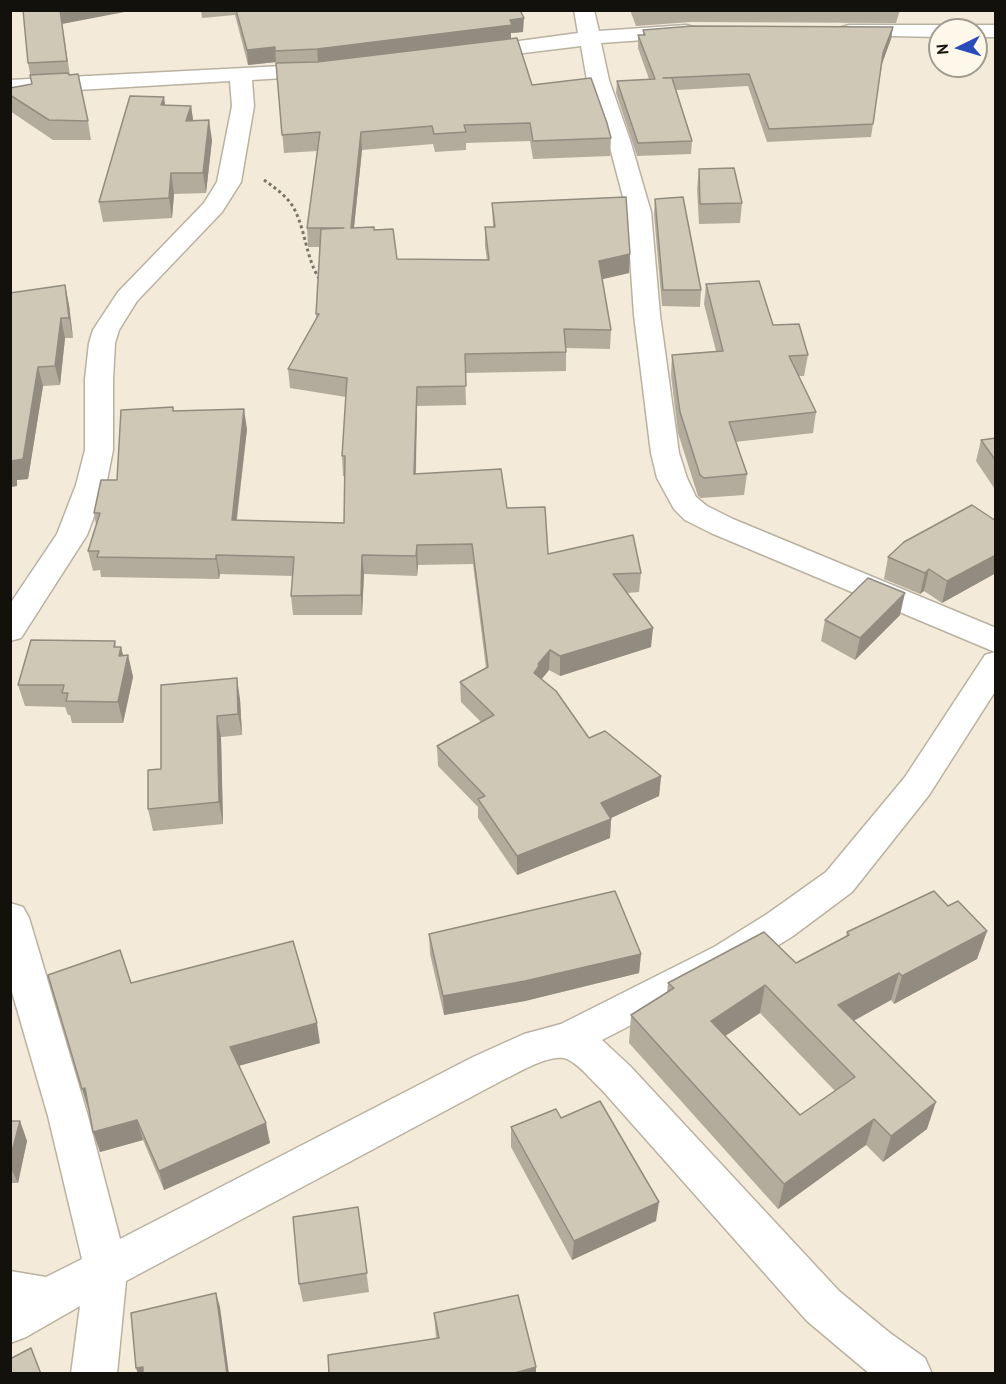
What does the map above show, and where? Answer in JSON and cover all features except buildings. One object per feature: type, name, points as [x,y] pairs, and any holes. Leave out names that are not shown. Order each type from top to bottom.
[{"type":"street","points":[[584,10],[598,81],[619,140],[639,213],[646,315],[665,453],[672,478],[684,501],[696,513],[722,526],[996,641]]},
{"type":"street","points":[[455,55],[590,38],[703,30]]},
{"type":"street","points":[[833,31],[928,31]]},
{"type":"street","points":[[10,87],[340,68]]},
{"type":"street","points":[[10,630],[72,535],[91,485],[99,450],[99,379],[102,343],[106,330],[128,297],[222,195],[229,183],[243,106],[242,75]]},
{"type":"street","points":[[10,1322],[30,1296],[106,1268],[487,1070],[550,1042],[566,1040],[727,958],[780,925],[839,882],[917,786],[996,663]]},
{"type":"street","points":[[10,918],[68,1116],[106,1268],[94,1374]]},
{"type":"street","points":[[566,1040],[586,1051],[616,1077],[823,1306],[874,1349],[909,1374]]},
{"type":"path","points":[[234,161],[260,177],[287,199],[296,214],[304,249],[312,268],[326,287]]}]
